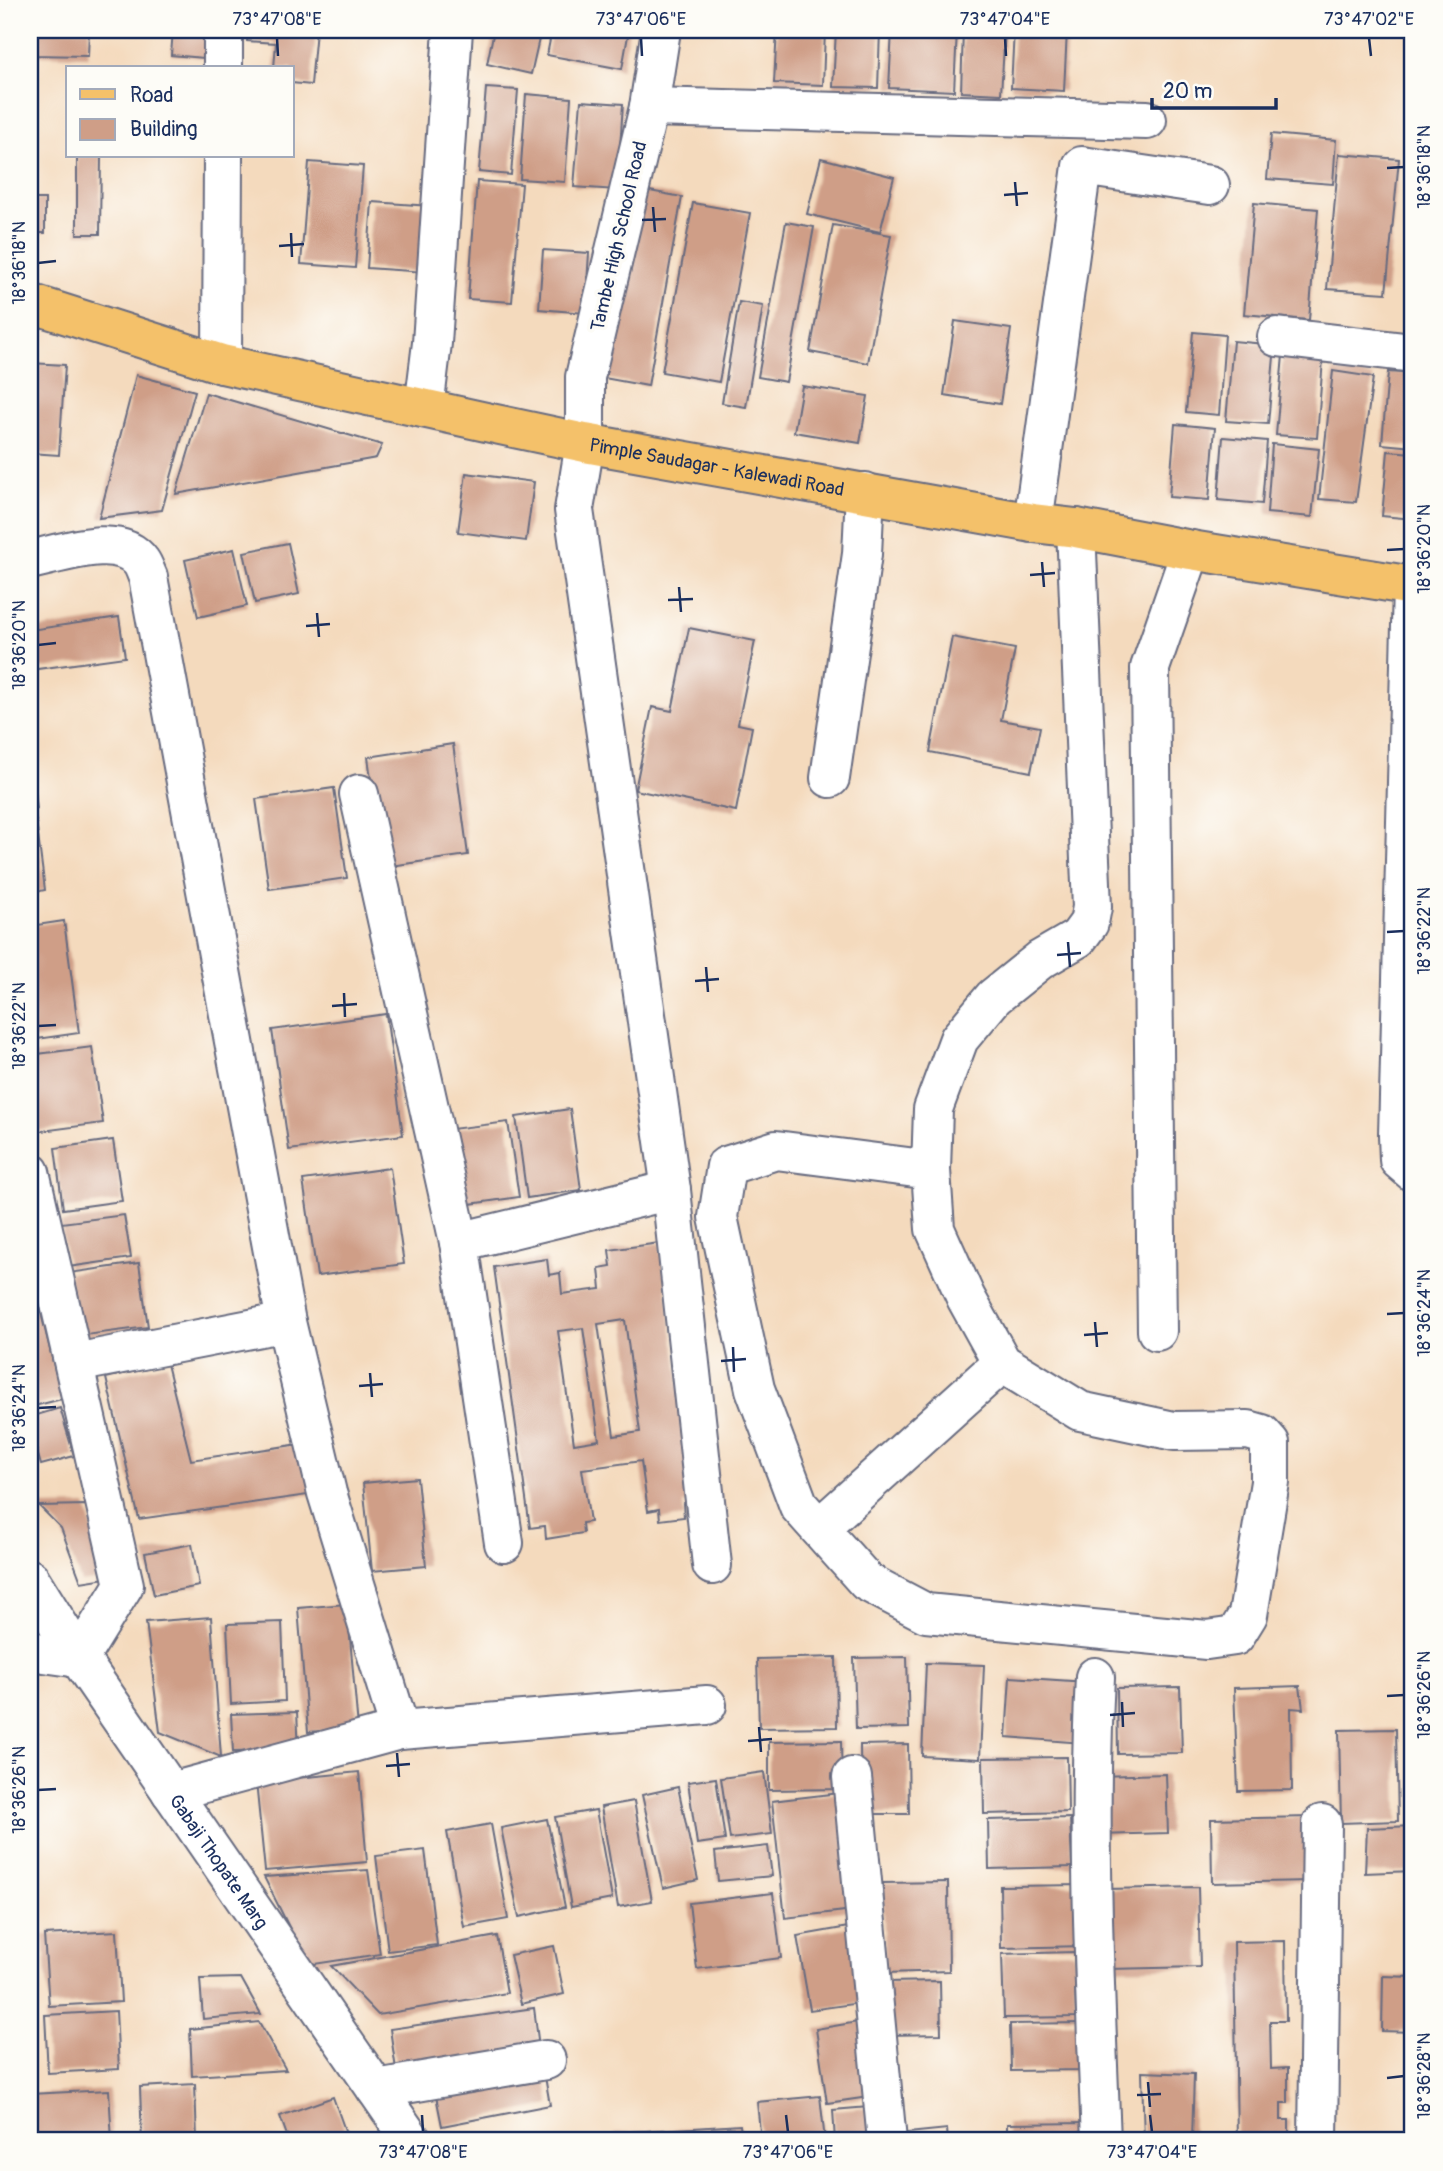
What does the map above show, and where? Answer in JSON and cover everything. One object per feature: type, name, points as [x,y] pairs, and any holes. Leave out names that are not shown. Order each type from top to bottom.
[{"type":"main road","name":"Pimple Saudagar - Kalewadi Road","points":[[30,303],[222,364],[585,443],[1034,523],[1413,586]]},
{"type":"street","points":[[223,30],[223,66]]},
{"type":"street","points":[[424,408],[432,343],[453,30]]},
{"type":"street","name":"Tambe High School Road","points":[[661,30],[649,107],[585,377],[585,443],[574,510],[671,1190],[712,1565]]},
{"type":"street","points":[[649,107],[1147,120]]},
{"type":"street","points":[[222,364],[223,158]]},
{"type":"street","points":[[1034,523],[1082,166],[1210,185]]},
{"type":"street","points":[[1277,337],[1413,353]]},
{"type":"street","points":[[830,778],[860,567],[865,492]]},
{"type":"street","points":[[931,1170],[776,1150],[726,1166],[718,1217],[754,1389],[799,1506],[867,1581],[926,1613],[1207,1640],[1234,1636],[1248,1615],[1270,1482],[1270,1443],[1262,1434],[1248,1430],[1174,1431],[1080,1411],[1002,1363],[966,1298],[935,1229],[931,1170],[933,1110],[959,1039],[994,997],[1040,960],[1078,938],[1089,923],[1093,907],[1076,528]]},
{"type":"street","points":[[30,560],[106,545],[126,549],[141,561],[148,577],[286,1322],[327,1493],[400,1730]]},
{"type":"street","points":[[1157,1331],[1150,668],[1191,550]]},
{"type":"street","points":[[1413,586],[1398,1136],[1398,1160],[1413,1172]]},
{"type":"street","points":[[359,794],[459,1242],[504,1543]]},
{"type":"street","points":[[30,1172],[124,1585],[79,1658],[30,1651],[30,1681]]},
{"type":"street","points":[[459,1242],[671,1190]]},
{"type":"street","points":[[75,1363],[286,1322]]},
{"type":"street","points":[[819,1528],[1002,1363]]},
{"type":"street","name":"Gabaji Thopate Marg","points":[[30,1579],[79,1658],[412,2141]]},
{"type":"street","points":[[1095,1677],[1092,1841],[1101,2141]]},
{"type":"street","points":[[171,1792],[400,1730],[707,1705]]},
{"type":"street","points":[[852,1777],[887,2141]]},
{"type":"street","points":[[1318,2141],[1322,1824]]},
{"type":"street","points":[[376,2090],[547,2060]]},
{"type":"building","points":[[30,30],[89,30],[88,56],[30,55]]},
{"type":"building","points":[[173,30],[217,30],[215,59],[171,55]]},
{"type":"building","points":[[248,30],[316,30],[311,85],[294,83],[294,66],[274,66],[276,43],[247,41]]},
{"type":"building","points":[[494,30],[541,30],[531,74],[487,64]]},
{"type":"building","points":[[552,30],[629,30],[622,69],[547,55]]},
{"type":"building","points":[[777,30],[825,30],[823,85],[774,83]]},
{"type":"building","points":[[836,30],[880,30],[878,88],[833,87]]},
{"type":"building","points":[[892,30],[957,30],[954,91],[889,88]]},
{"type":"building","points":[[963,30],[1005,30],[1001,94],[961,92]]},
{"type":"building","points":[[1014,30],[1067,30],[1064,91],[1011,88]]},
{"type":"building","points":[[486,88],[518,90],[511,175],[479,172]]},
{"type":"building","points":[[526,94],[571,98],[565,182],[520,179]]},
{"type":"building","points":[[581,101],[623,104],[617,190],[574,187]]},
{"type":"building","points":[[1271,134],[1336,140],[1333,184],[1267,179]]},
{"type":"building","points":[[1339,154],[1399,159],[1386,293],[1327,289]]},
{"type":"building","points":[[77,158],[101,158],[100,234],[77,234]]},
{"type":"building","points":[[821,158],[894,177],[880,232],[807,214]]},
{"type":"building","points":[[309,162],[363,166],[355,268],[301,264]]},
{"type":"building","points":[[477,181],[522,184],[512,302],[468,299]]},
{"type":"building","points":[[639,189],[682,197],[648,386],[604,378]]},
{"type":"building","points":[[30,199],[45,199],[45,233],[30,233]]},
{"type":"building","points":[[372,202],[431,206],[425,272],[367,268]]},
{"type":"building","points":[[693,203],[750,213],[719,382],[662,372]]},
{"type":"building","points":[[1254,203],[1318,209],[1309,320],[1244,314]]},
{"type":"building","points":[[786,222],[814,227],[786,382],[758,377]]},
{"type":"building","points":[[833,225],[891,235],[868,363],[810,352]]},
{"type":"building","points":[[543,250],[589,253],[585,313],[539,309]]},
{"type":"building","points":[[1413,264],[1413,324],[1406,323]]},
{"type":"building","points":[[739,302],[763,306],[746,407],[722,403]]},
{"type":"building","points":[[955,321],[1011,329],[1000,404],[944,395]]},
{"type":"building","points":[[1193,332],[1225,335],[1219,415],[1186,412]]},
{"type":"building","points":[[1233,341],[1275,345],[1268,424],[1226,421]]},
{"type":"building","points":[[1283,355],[1323,359],[1317,438],[1276,435]]},
{"type":"building","points":[[30,363],[65,365],[59,455],[30,453]]},
{"type":"building","points":[[1333,371],[1373,377],[1356,502],[1319,499]]},
{"type":"building","points":[[1388,372],[1413,374],[1413,447],[1382,444]]},
{"type":"building","points":[[136,375],[195,391],[162,510],[99,518]]},
{"type":"building","points":[[802,386],[868,396],[860,443],[794,432]]},
{"type":"building","points":[[206,393],[382,445],[376,458],[176,494]]},
{"type":"building","points":[[1175,424],[1215,428],[1209,500],[1169,497]]},
{"type":"building","points":[[1223,437],[1267,441],[1262,504],[1218,500]]},
{"type":"building","points":[[1272,444],[1319,449],[1312,517],[1267,513]]},
{"type":"building","points":[[1388,451],[1413,453],[1413,519],[1382,516]]},
{"type":"building","points":[[466,473],[534,482],[526,541],[458,532]]},
{"type":"building","points":[[288,543],[299,594],[255,603],[244,552]]},
{"type":"building","points":[[234,549],[247,606],[198,617],[185,560]]},
{"type":"building","points":[[119,617],[125,657],[30,670],[30,630]]},
{"type":"building","points":[[689,628],[755,641],[738,724],[752,727],[736,811],[635,790],[652,707],[672,711]]},
{"type":"building","points":[[952,637],[1015,649],[1001,720],[1040,727],[1031,772],[930,752]]},
{"type":"building","points":[[453,744],[468,855],[383,867],[368,757]]},
{"type":"building","points":[[30,776],[33,776],[37,809],[30,810]]},
{"type":"building","points":[[334,788],[347,878],[269,889],[256,799]]},
{"type":"building","points":[[36,820],[45,890],[30,893],[30,821]]},
{"type":"building","points":[[64,921],[79,1033],[30,1040],[30,926]]},
{"type":"building","points":[[386,1014],[403,1135],[289,1150],[272,1030]]},
{"type":"building","points":[[92,1047],[103,1123],[35,1132],[30,1092],[30,1055]]},
{"type":"building","points":[[570,1109],[581,1190],[527,1198],[516,1117]]},
{"type":"building","points":[[508,1122],[519,1197],[462,1205],[451,1129]]},
{"type":"building","points":[[113,1140],[122,1201],[63,1209],[55,1148]]},
{"type":"building","points":[[390,1168],[404,1264],[317,1276],[303,1180]]},
{"type":"building","points":[[124,1215],[131,1258],[68,1267],[61,1223]]},
{"type":"building","points":[[660,1243],[696,1501],[683,1503],[684,1517],[660,1520],[659,1509],[648,1511],[641,1461],[582,1469],[590,1522],[582,1523],[583,1533],[546,1539],[545,1526],[530,1528],[494,1267],[547,1259],[549,1275],[560,1273],[562,1294],[601,1289],[599,1268],[611,1266],[609,1250]],"holes":[[[625,1320],[640,1432],[614,1436],[598,1324]],[[583,1328],[599,1440],[574,1444],[558,1331]]]},
{"type":"building","points":[[139,1263],[148,1327],[78,1336],[69,1273]]},
{"type":"building","points":[[40,1309],[62,1399],[30,1407],[30,1311]]},
{"type":"building","points":[[167,1364],[191,1460],[307,1443],[315,1494],[139,1519],[106,1378]]},
{"type":"building","points":[[60,1408],[74,1456],[41,1465],[30,1427],[30,1417]]},
{"type":"building","points":[[417,1478],[426,1566],[372,1571],[363,1483]]},
{"type":"building","points":[[86,1505],[106,1578],[81,1582],[61,1528],[39,1506]]},
{"type":"building","points":[[192,1544],[199,1586],[154,1595],[145,1553]]},
{"type":"building","points":[[347,1604],[358,1728],[308,1732],[298,1608]]},
{"type":"building","points":[[211,1617],[221,1757],[160,1732],[146,1622]]},
{"type":"building","points":[[282,1622],[285,1701],[231,1704],[227,1624]]},
{"type":"building","points":[[836,1657],[837,1727],[759,1728],[757,1659]]},
{"type":"building","points":[[907,1657],[909,1728],[856,1729],[854,1658]]},
{"type":"building","points":[[926,1663],[984,1665],[980,1759],[922,1756]]},
{"type":"building","points":[[1010,1677],[1087,1682],[1083,1743],[1006,1737]]},
{"type":"building","points":[[1300,1686],[1303,1709],[1291,1708],[1292,1790],[1238,1791],[1234,1688]]},
{"type":"building","points":[[1180,1687],[1182,1753],[1118,1754],[1117,1688]]},
{"type":"building","points":[[297,1712],[299,1750],[233,1752],[231,1714]]},
{"type":"building","points":[[1396,1729],[1398,1821],[1341,1823],[1339,1730]]},
{"type":"building","points":[[841,1741],[842,1789],[769,1790],[769,1742]]},
{"type":"building","points":[[908,1744],[909,1814],[861,1814],[860,1745]]},
{"type":"building","points":[[1067,1757],[1068,1812],[984,1814],[983,1758]]},
{"type":"building","points":[[359,1772],[367,1862],[265,1871],[256,1782]]},
{"type":"building","points":[[764,1772],[772,1834],[730,1839],[721,1778]]},
{"type":"building","points":[[1166,1774],[1168,1833],[1098,1835],[1097,1776]]},
{"type":"building","points":[[716,1778],[725,1840],[697,1844],[688,1782]]},
{"type":"building","points":[[678,1787],[698,1880],[663,1888],[642,1795]]},
{"type":"building","points":[[839,1793],[853,1910],[785,1918],[772,1801]]},
{"type":"building","points":[[634,1801],[652,1901],[618,1907],[601,1807]]},
{"type":"building","points":[[596,1810],[612,1899],[571,1907],[555,1817]]},
{"type":"building","points":[[1309,1817],[1310,1881],[1212,1883],[1211,1819]]},
{"type":"building","points":[[1070,1818],[1072,1867],[989,1869],[988,1820]]},
{"type":"building","points":[[547,1819],[565,1907],[519,1917],[501,1828]]},
{"type":"building","points":[[491,1824],[508,1919],[464,1927],[447,1832]]},
{"type":"building","points":[[1413,1826],[1413,1871],[1365,1873],[1367,1828]]},
{"type":"building","points":[[768,1846],[772,1876],[718,1881],[715,1852]]},
{"type":"building","points":[[425,1850],[437,1945],[388,1951],[376,1856]]},
{"type":"building","points":[[368,1870],[380,1954],[308,1965],[264,1877]]},
{"type":"building","points":[[948,1882],[949,1971],[885,1973],[883,1883]]},
{"type":"building","points":[[1083,1885],[1085,1946],[1001,1948],[1000,1886]]},
{"type":"building","points":[[1198,1887],[1200,1967],[1108,1969],[1107,1889]]},
{"type":"building","points":[[773,1893],[781,1958],[697,1969],[689,1903]]},
{"type":"building","points":[[854,1926],[867,2002],[810,2010],[797,1936]]},
{"type":"building","points":[[117,1931],[121,2002],[49,2006],[44,1935]]},
{"type":"building","points":[[497,1936],[507,1993],[378,2015],[331,1966]]},
{"type":"building","points":[[1285,1941],[1286,2021],[1270,2021],[1271,2069],[1288,2068],[1288,2103],[1281,2103],[1281,2120],[1289,2120],[1289,2141],[1237,2141],[1234,1942]]},
{"type":"building","points":[[554,1946],[564,1994],[521,2004],[510,1955]]},
{"type":"building","points":[[1074,1952],[1076,2017],[1004,2018],[1002,1954]]},
{"type":"building","points":[[1383,1976],[1413,1977],[1413,2032],[1382,2031]]},
{"type":"building","points":[[241,1978],[261,2014],[203,2019],[200,1979]]},
{"type":"building","points":[[940,1981],[941,2034],[886,2035],[886,1982]]},
{"type":"building","points":[[534,2008],[540,2055],[397,2076],[390,2029]]},
{"type":"building","points":[[116,2011],[119,2069],[48,2073],[45,2015]]},
{"type":"building","points":[[864,2021],[876,2096],[827,2103],[816,2029]]},
{"type":"building","points":[[259,2022],[286,2070],[192,2076],[190,2029]]},
{"type":"building","points":[[1080,2023],[1081,2070],[1011,2071],[1010,2024]]},
{"type":"building","points":[[544,2071],[550,2105],[442,2126],[435,2091]]},
{"type":"building","points":[[1142,2072],[1194,2074],[1192,2141],[1144,2141]]},
{"type":"building","points":[[195,2084],[197,2141],[142,2141],[140,2087]]},
{"type":"building","points":[[109,2090],[112,2141],[30,2141],[30,2094]]},
{"type":"building","points":[[820,2096],[825,2141],[761,2141],[757,2102]]},
{"type":"building","points":[[333,2097],[347,2136],[333,2141],[289,2141],[280,2116]]},
{"type":"building","points":[[881,2106],[883,2139],[835,2141],[833,2110]]},
{"type":"building","points":[[1087,2123],[1087,2141],[1007,2141],[1007,2124]]},
{"type":"building","points":[[740,2125],[742,2141],[615,2141],[615,2133]]},
{"type":"building","points":[[947,2129],[948,2141],[890,2141],[889,2135]]}]
